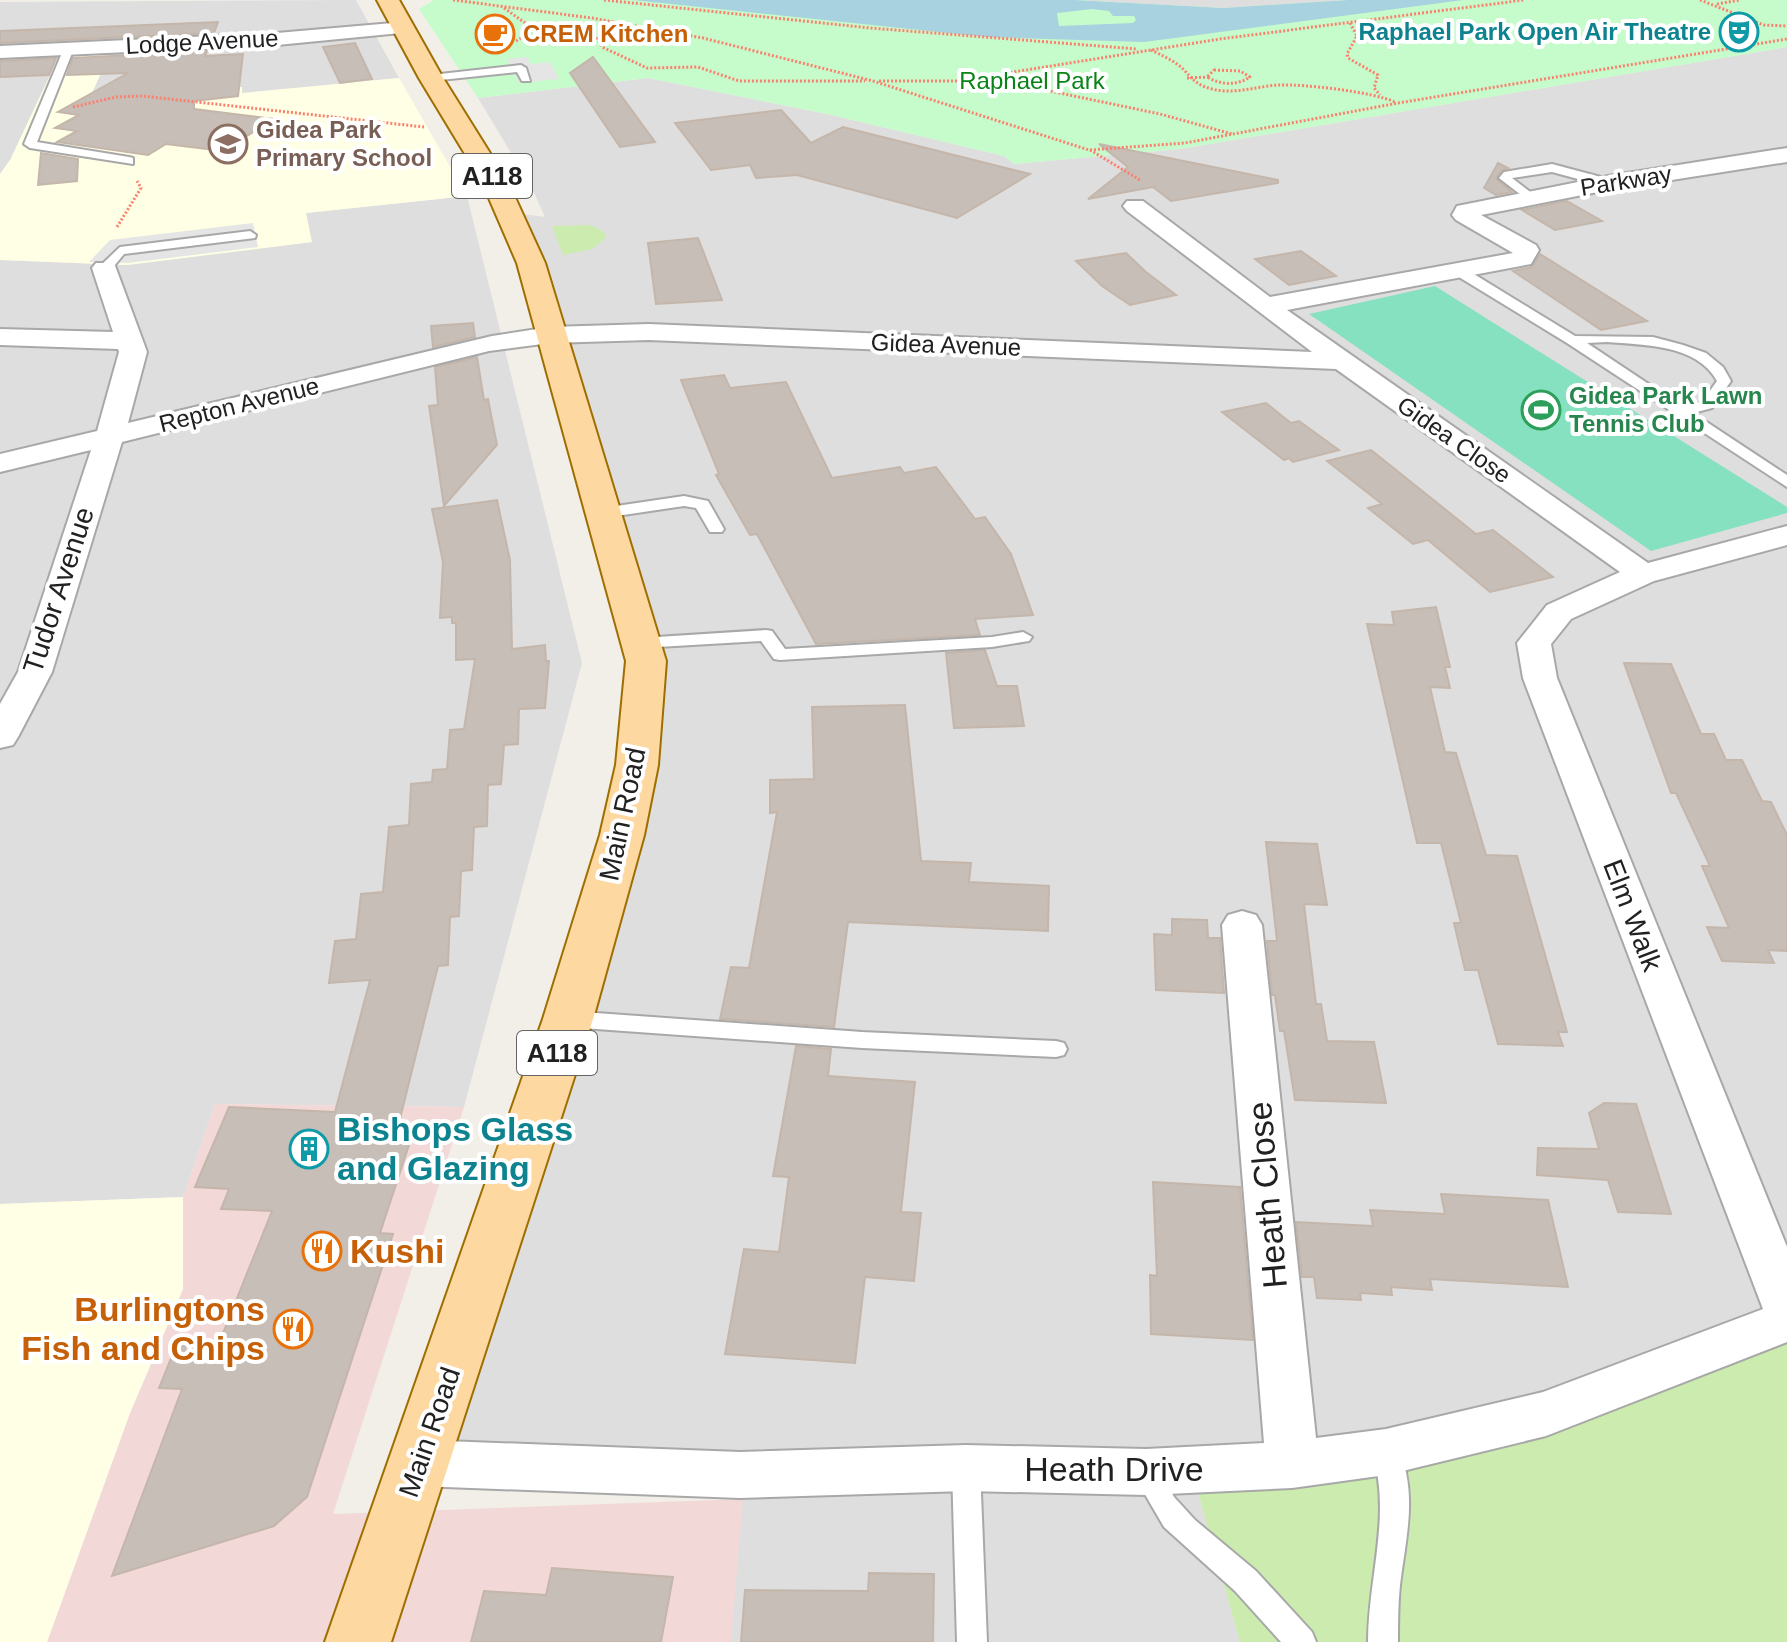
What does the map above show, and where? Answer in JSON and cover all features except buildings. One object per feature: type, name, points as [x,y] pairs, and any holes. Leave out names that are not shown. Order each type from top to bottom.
[{"type":"main road","name":"Main Road","points":[[358,1642],[568,1019],[622,835],[637,765],[646,661],[531,263],[505,202],[388,0]]},
{"type":"street","name":"Lodge Avenue","points":[[0,52],[277,39],[404,28]]},
{"type":"street","name":"Parkway","points":[[1459,271],[1522,259],[1527,250],[1464,215],[1465,211],[1608,183],[1787,155]]},
{"type":"street","name":"Gidea Close","points":[[1135,206],[1265,306],[1643,574]]},
{"type":"street","points":[[0,337],[130,341],[105,268]]},
{"type":"street","points":[[1265,306],[1459,271]]},
{"type":"street","name":"Gidea Avenue","points":[[550,335],[649,332],[1342,361]]},
{"type":"street","name":"Repton Avenue","points":[[0,463],[485,345],[550,335]]},
{"type":"street","name":"Tudor Avenue","points":[[0,737],[35,672],[106,438],[130,372],[133,352],[130,341]]},
{"type":"street","name":"Elm Walk","points":[[1787,535],[1643,574],[1559,612],[1534,643],[1540,678],[1787,1308]]},
{"type":"street","name":"Heath Close","points":[[1242,925],[1292,1465]]},
{"type":"street","name":"Heath Drive","points":[[419,1463],[740,1475],[966,1468],[1146,1472],[1292,1465],[1386,1452],[1546,1414],[1787,1321]]},
{"type":"lane","points":[[69,48],[30,144],[129,161]]},
{"type":"lane","points":[[431,78],[521,68],[526,79]]},
{"type":"lane","points":[[105,268],[120,251],[250,235]]},
{"type":"lane","points":[[1459,271],[1572,340],[1787,482]]},
{"type":"lane","points":[[1572,340],[1607,338],[1653,341],[1701,356],[1718,370],[1724,381],[1707,405],[1681,412]]},
{"type":"lane","points":[[603,513],[684,501],[702,504],[716,529]]},
{"type":"lane","points":[[641,643],[766,635],[780,655],[992,642],[1023,637]]},
{"type":"lane","points":[[568,1019],[862,1040],[1056,1049]]},
{"type":"lane","points":[[1383,1642],[1387,1577],[1398,1509],[1386,1452]]},
{"type":"lane","points":[[966,1468],[972,1642]]},
{"type":"lane","points":[[1146,1472],[1168,1514],[1192,1539],[1237,1573],[1301,1642]]},
{"type":"path","points":[[453,0],[592,18],[691,36],[873,81],[1089,150],[1185,143],[1398,103],[1787,39]]},
{"type":"path","points":[[604,0],[813,24],[1149,50],[1175,62],[1187,78],[1201,87],[1230,92],[1290,84],[1380,95],[1398,103]]},
{"type":"path","points":[[504,8],[535,30],[596,37],[602,47],[647,68],[698,67],[739,81],[946,82],[1149,50],[1524,0]]},
{"type":"path","points":[[1700,0],[1764,25],[1787,26]]},
{"type":"path","points":[[1716,4],[1740,0]]},
{"type":"path","points":[[1350,23],[1357,36],[1347,54],[1348,58],[1378,75],[1374,88],[1380,95]]},
{"type":"path","points":[[516,41],[535,30]]},
{"type":"path","points":[[1187,78],[1210,77],[1229,84],[1243,82],[1250,77],[1227,69],[1210,72],[1210,77]]},
{"type":"path","points":[[987,77],[1160,114],[1235,135]]},
{"type":"path","points":[[44,107],[73,107],[116,97],[142,96],[428,128]]},
{"type":"path","points":[[112,234],[141,188],[129,161]]},
{"type":"shaded area","points":[[356,0],[399,78],[242,94],[241,87],[90,95],[10,160],[0,174],[0,2]]},
{"type":"shaded area","points":[[1073,0],[1348,0],[1223,8]]},
{"type":"shaded area","points":[[1787,47],[1787,1321],[1546,1414],[1192,1471],[1240,1642],[729,1642],[740,1475],[419,1463],[568,1019],[646,662],[509,212],[545,217],[530,184],[478,98],[648,78],[827,114],[1004,156],[1014,164],[1180,149]]},
{"type":"shaded area","name":"Gidea Park Primary School","points":[[110,54],[91,95],[242,87],[242,93],[399,78],[467,196],[306,213],[312,242],[127,265],[0,260],[0,174],[10,160],[59,56]]},
{"type":"shaded area","points":[[527,57],[531,64],[550,62],[559,79],[519,83],[507,59]]},
{"type":"shaded area","points":[[467,196],[582,663],[464,1107],[215,1104],[183,1197],[0,1204],[0,260],[127,265],[311,242],[306,213]]},
{"type":"shaded area","points":[[253,223],[258,247],[128,263],[89,262],[110,240]]},
{"type":"shaded area","points":[[215,1104],[464,1107],[333,1514],[743,1499],[731,1642],[47,1642],[130,1413],[183,1289],[183,1197]]},
{"type":"shaded area","points":[[183,1197],[183,1289],[130,1413],[47,1642],[0,1642],[0,1204]]},
{"type":"green space","name":"Raphael Park","points":[[434,0],[1074,0],[1223,8],[1348,0],[1787,0],[1787,47],[1180,149],[1014,164],[1004,156],[827,114],[648,78],[478,98],[419,9]]},
{"type":"green space","points":[[591,225],[604,232],[606,238],[592,249],[563,255],[552,226]]},
{"type":"green space","name":"Gidea Park Lawn Tennis Club","points":[[1435,286],[1787,507],[1787,513],[1651,551],[1309,314]]},
{"type":"green space","points":[[1787,1321],[1787,1642],[1240,1642],[1192,1471],[1546,1414]]},
{"type":"water","points":[[633,0],[1074,0],[1223,8],[1348,0],[1463,0],[1144,42],[987,37]],"holes":[[[1092,9],[1109,11],[1113,16],[1134,16],[1136,20],[1133,23],[1059,26],[1057,13]]]},
{"type":"place","name":"Raphael Park Open Air Theatre","points":[[1739,32]]},
{"type":"place","name":"CREM Kitchen","points":[[495,34]]},
{"type":"place","name":"Gidea Park Primary School","points":[[228,144]]},
{"type":"place","name":"Gidea Park Lawn Tennis Club","points":[[1541,410]]},
{"type":"place","name":"Bishops Glass and Glazing","points":[[309,1149]]},
{"type":"place","name":"Kushi","points":[[322,1251]]},
{"type":"place","name":"Burlingtons Fish and Chips","points":[[293,1329]]}]
